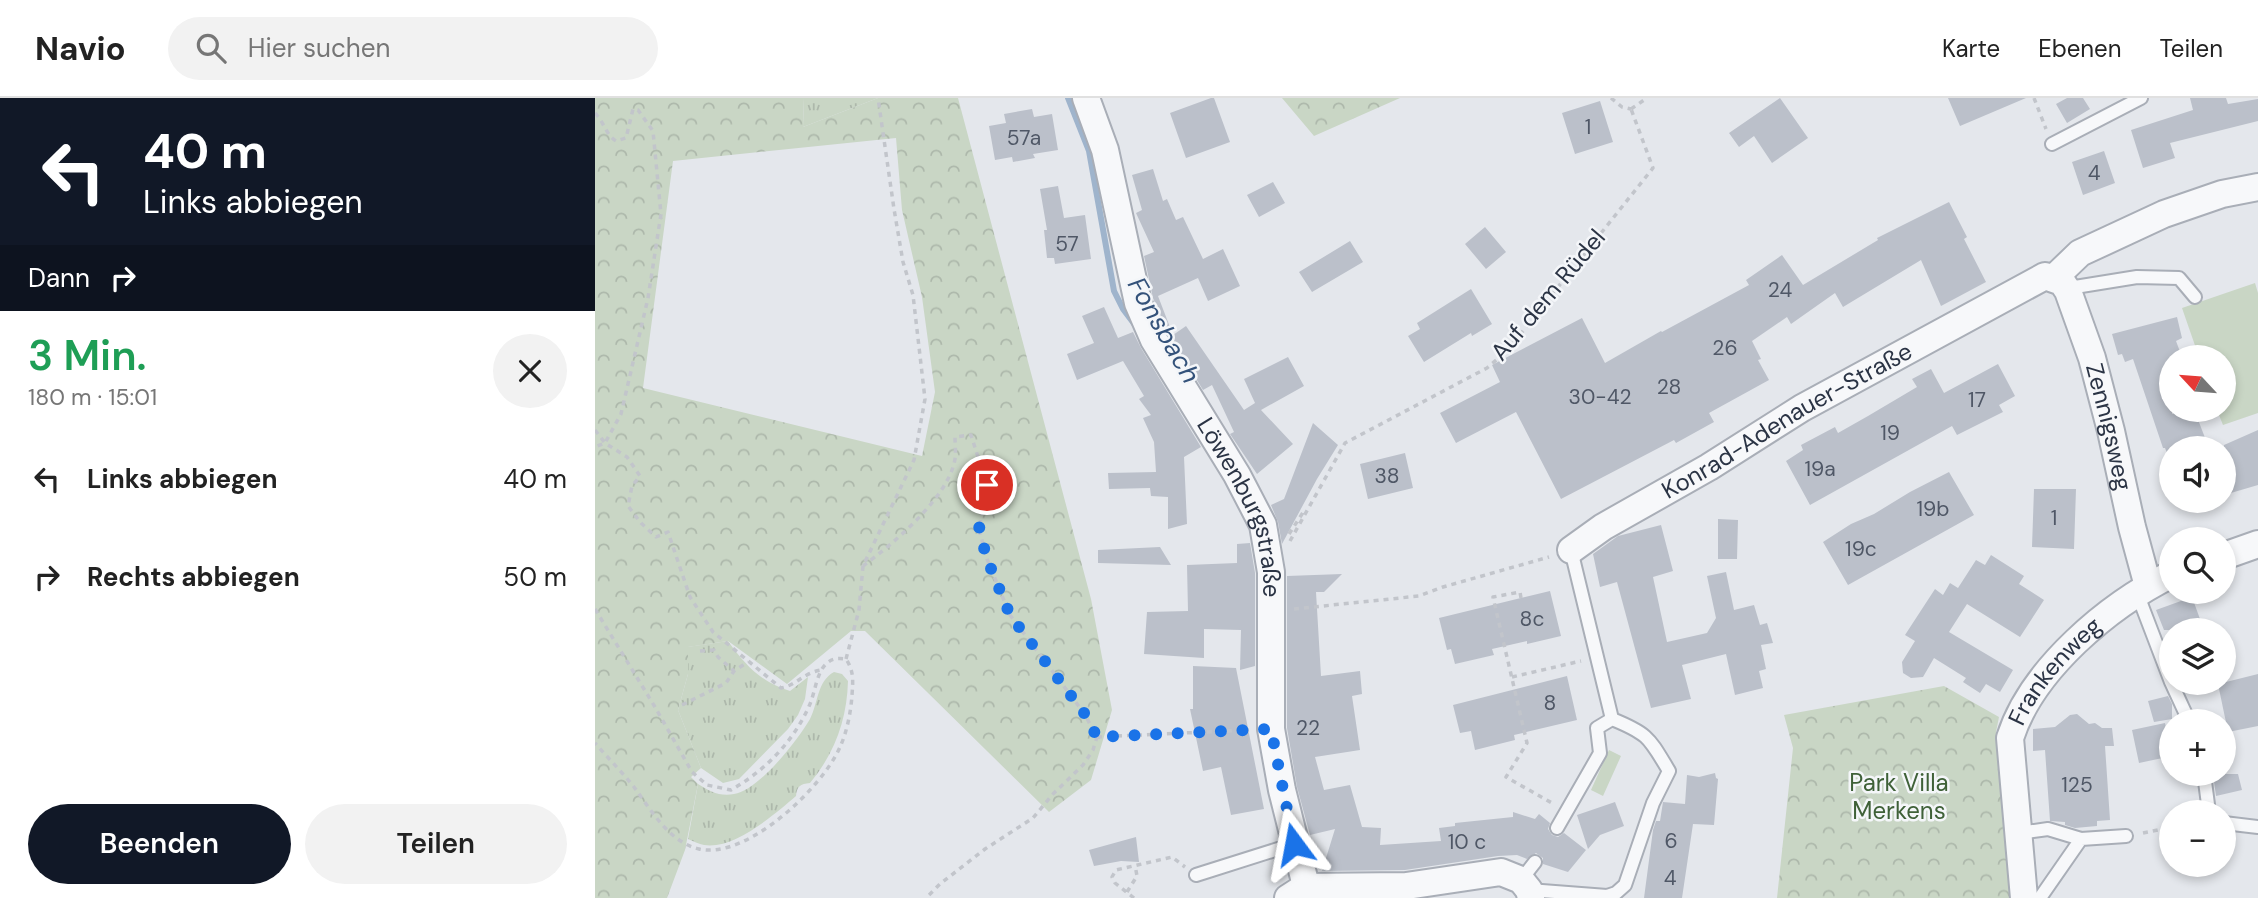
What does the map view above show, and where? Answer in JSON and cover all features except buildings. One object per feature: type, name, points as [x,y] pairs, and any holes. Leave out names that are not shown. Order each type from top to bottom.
[{"type":"street","name":"Löwenburgstraße","points":[[1086,98],[1104,150],[1139,303],[1154,340],[1237,475],[1263,525],[1270,568],[1271,729],[1294,844],[1300,894]]},
{"type":"street","name":"Konrad-Adenauer-Straße","points":[[1571,550],[1603,527],[1709,467],[1802,408],[2033,280],[2045,275],[2061,284],[2080,253],[2164,214],[2222,194],[2258,187]]},
{"type":"street","name":"Zennigsweg","points":[[2061,284],[2092,358],[2132,527],[2152,584]]},
{"type":"street","points":[[2236,552],[2258,544]]},
{"type":"street","name":"Frankenweg","points":[[2024,898],[2010,738],[2015,721],[2031,694],[2065,654],[2102,619],[2152,584]]},
{"type":"street","points":[[1300,894],[1406,886],[1501,872],[1529,883]]},
{"type":"lane","points":[[2052,144],[2141,98]]},
{"type":"lane","points":[[2061,284],[2075,287],[2137,277],[2179,278],[2195,297]]},
{"type":"lane","points":[[1571,550],[1612,719]]},
{"type":"lane","points":[[2152,584],[2171,681],[2184,709]]},
{"type":"lane","points":[[1557,828],[1600,753],[1597,728],[1612,719]]},
{"type":"lane","points":[[1529,883],[1607,896],[1616,893],[1625,885],[1653,803],[1669,771],[1642,732],[1612,719]]},
{"type":"lane","points":[[2236,824],[2258,827]]},
{"type":"lane","points":[[2019,833],[2047,829],[2081,839],[2126,836]]},
{"type":"lane","points":[[2041,898],[2081,839]]},
{"type":"lane","points":[[1196,875],[1294,844]]},
{"type":"path","points":[[595,743],[633,786],[654,816],[677,838],[700,849],[726,847],[758,834],[798,804],[822,777],[840,747],[851,705],[852,668],[846,659],[859,610],[863,566],[914,460],[925,399],[913,295],[894,209],[878,98]]},
{"type":"path","points":[[1611,98],[1622,107],[1632,109],[1647,98]]},
{"type":"path","points":[[2034,98],[2052,144]]},
{"type":"path","points":[[595,113],[610,137],[621,142],[626,138],[633,109],[638,110],[653,131],[661,214],[647,298],[621,414],[605,443],[595,447]]},
{"type":"path","name":"Auf dem Rüdel","points":[[1270,568],[1345,443],[1487,368],[1507,351],[1654,168],[1632,109]]},
{"type":"path","points":[[595,430],[605,443],[628,457],[640,476],[632,486],[628,506],[656,537],[668,533],[690,597],[713,632],[781,688],[790,686],[807,673],[821,670]]},
{"type":"path","points":[[863,566],[887,549],[933,502],[955,461],[955,437],[971,435],[983,465],[987,485],[979,529],[1010,615],[1084,713],[1097,737],[1093,750],[1083,765],[1033,818],[985,849],[926,898]]},
{"type":"path","points":[[1300,609],[1419,596],[1571,550]]},
{"type":"path","points":[[1521,598],[1520,593],[1493,597],[1527,743],[1506,776],[1566,811]]},
{"type":"path","points":[[595,609],[692,772],[707,785],[731,790],[754,776],[774,758],[792,736],[806,713],[821,670],[827,663],[836,658],[846,659]]},
{"type":"path","points":[[700,651],[714,650],[717,657],[734,671]]},
{"type":"path","points":[[1512,677],[1598,657]]},
{"type":"path","points":[[682,705],[726,683],[734,671],[748,662]]},
{"type":"path","points":[[1097,737],[1271,729]]},
{"type":"path","points":[[2149,832],[2159,830]]},
{"type":"path","points":[[1134,898],[1115,883],[1112,877],[1116,870],[1172,857],[1196,875]]},
{"type":"path","points":[[1128,892],[1136,876],[1135,865]]},
{"type":"green space","points":[[595,98],[804,98],[803,127],[878,98],[958,98],[1091,599],[1112,710],[1091,780],[1049,812],[865,631],[851,631],[787,684],[728,641],[688,647],[688,674],[678,710],[701,768],[691,777],[698,784],[685,850],[667,898],[595,898]],"holes":[[[896,138],[902,210],[922,297],[935,392],[922,456],[643,388],[673,161]]]},
{"type":"green space","points":[[804,98],[878,98],[803,127]]},
{"type":"green space","points":[[1282,98],[1400,98],[1314,136]]},
{"type":"green space","points":[[2255,283],[2258,293],[2258,413],[2237,420],[2237,345],[2195,345],[2182,308]]},
{"type":"green space","points":[[728,641],[755,672],[771,683],[790,691],[808,677],[805,699],[788,729],[739,779],[723,783],[701,768],[678,710],[688,674],[687,647]]},
{"type":"green space","points":[[834,672],[842,674],[848,681],[845,709],[833,748],[810,783],[800,786],[796,796],[766,821],[728,842],[704,845],[688,839],[698,784],[715,793],[729,795],[744,791],[754,784],[777,763],[796,739],[813,713],[824,681]]},
{"type":"green space","name":"Park Villa Merkens","points":[[1944,686],[1999,717],[1996,732],[2011,898],[1777,898],[1793,748],[1784,715]]},
{"type":"green space","points":[[1609,750],[1621,756],[1603,796],[1591,790]]},
{"type":"waterway","name":"Fonsbach","points":[[1068,98],[1089,151],[1114,291],[1135,325]]},
{"type":"route","points":[[987,485],[979,529],[987,559],[1010,615],[1084,713],[1097,737],[1271,729],[1294,844]]}]
